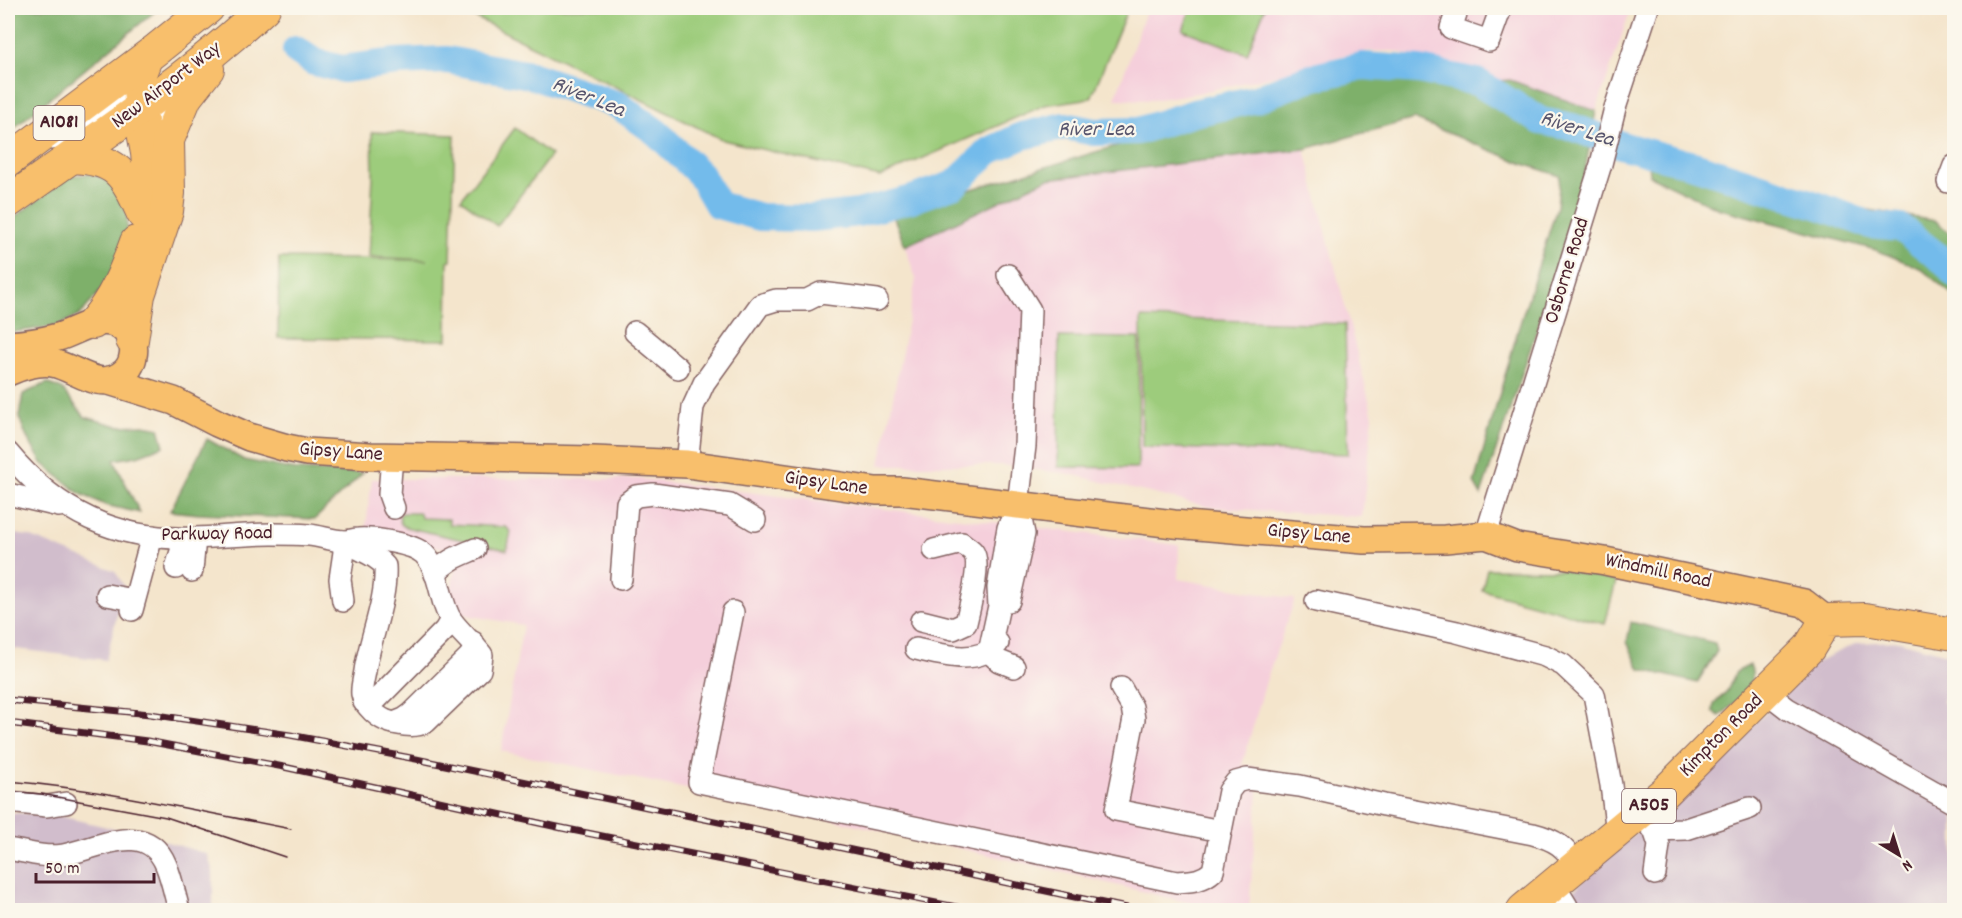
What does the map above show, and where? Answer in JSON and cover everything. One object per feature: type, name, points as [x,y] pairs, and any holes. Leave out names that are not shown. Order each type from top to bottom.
[{"type":"highway","name":"New Airport Way","points":[[14,156],[146,58],[208,8]]},
{"type":"highway","name":"New Airport Way","points":[[8,202],[142,107],[228,41],[264,8]]},
{"type":"highway","points":[[133,344],[139,295],[166,211],[169,193],[168,140],[186,97],[228,41]]},
{"type":"highway","points":[[88,325],[104,311],[124,274],[143,214],[149,178],[138,80],[146,58]]},
{"type":"highway","points":[[72,157],[103,161],[122,174],[131,187],[143,214]]},
{"type":"highway","points":[[1826,620],[1865,619],[1954,634]]},
{"type":"highway","name":"Kimpton Road","points":[[1523,910],[1561,898],[1578,866],[1637,826],[1809,648],[1826,620]]},
{"type":"main road","points":[[8,345],[60,337],[88,325],[108,321],[128,333],[133,344],[130,366],[117,378],[109,381],[95,380],[51,363],[22,366],[8,372]]},
{"type":"main road","points":[[82,374],[74,359],[73,350],[75,342],[88,325]]},
{"type":"main road","name":"Gipsy Lane","points":[[133,344],[154,379],[174,401]]},
{"type":"main road","name":"Gipsy Lane","points":[[109,381],[174,401],[249,437],[287,448],[317,453],[687,464],[876,491],[902,491],[1174,524],[1364,540],[1445,539],[1486,534]]},
{"type":"main road","name":"Windmill Road","points":[[1486,534],[1517,547],[1605,561],[1804,603],[1826,620]]},
{"type":"street","points":[[1458,8],[1451,28],[1489,41],[1501,8]]},
{"type":"street","name":"Osborne Road","points":[[1486,534],[1601,164],[1615,108],[1648,8]]},
{"type":"street","points":[[14,156],[81,127],[111,106],[124,100],[156,114],[161,120],[168,140]]},
{"type":"street","points":[[1008,275],[1030,310],[1026,446],[1018,505],[1008,528],[998,588],[990,604],[987,626],[991,646],[999,661],[1014,667]]},
{"type":"street","points":[[687,464],[693,407],[704,383],[760,305],[776,300],[807,300],[821,293],[877,300]]},
{"type":"street","points":[[635,332],[678,368],[704,383]]},
{"type":"street","points":[[656,368],[678,368]]},
{"type":"street","name":"Parkway Road","points":[[8,453],[43,490],[69,509],[112,527],[152,536],[186,538],[288,534],[344,541]]},
{"type":"street","points":[[392,457],[389,494],[394,508]]},
{"type":"street","points":[[8,494],[69,509]]},
{"type":"street","points":[[621,579],[627,503],[636,496],[653,494],[730,505],[755,520]]},
{"type":"street","points":[[915,650],[963,657],[978,656],[991,646],[998,644],[1024,534],[1018,505]]},
{"type":"street","points":[[107,595],[133,605],[152,536]]},
{"type":"street","points":[[184,570],[186,538]]},
{"type":"street","points":[[367,539],[394,543],[425,555],[435,574],[451,620],[473,642],[474,650],[469,657],[411,714],[394,723],[381,719],[364,702],[362,693],[367,657],[383,593],[385,566],[377,557],[344,541],[367,539]]},
{"type":"street","points":[[343,601],[340,579],[344,541]]},
{"type":"street","points":[[921,621],[953,629],[966,623],[971,602],[977,562],[974,553],[962,543],[934,550]]},
{"type":"street","points":[[435,574],[450,559],[475,549]]},
{"type":"street","points":[[1316,601],[1457,632],[1545,656],[1563,665],[1594,694],[1611,784],[1637,826],[1659,845],[1655,874]]},
{"type":"street","points":[[733,612],[699,782],[1177,882],[1196,881],[1205,878],[1213,871],[1229,790],[1236,782],[1247,779],[1300,786],[1533,834],[1551,839],[1562,846],[1578,866]]},
{"type":"street","points":[[364,702],[377,699],[446,630],[451,620]]},
{"type":"street","points":[[1121,688],[1132,707],[1134,719],[1116,810],[1221,831]]},
{"type":"street","points":[[1766,692],[1788,709],[1954,803]]},
{"type":"street","points":[[8,801],[47,807],[66,802]]},
{"type":"street","points":[[1637,826],[1686,829],[1750,808]]},
{"type":"street","points":[[8,849],[46,856],[64,855],[128,838],[146,842],[154,848],[167,867],[178,910]]},
{"type":"shaded area","points":[[1147,8],[1631,8],[1596,111],[1510,80],[1499,81],[1460,67],[1394,51],[1368,51],[1340,56],[1281,74],[1198,93],[1152,100],[1115,99]]},
{"type":"shaded area","points":[[1305,149],[1373,416],[1362,517],[1209,507],[1069,474],[1001,465],[880,465],[916,279],[905,246],[1047,179]]},
{"type":"shaded area","points":[[372,479],[640,479],[1179,545],[1178,579],[1295,599],[1267,678],[1242,765],[1260,767],[1249,910],[1219,910],[795,811],[501,751],[523,625],[455,613],[450,594],[455,568],[444,548],[365,534]]},
{"type":"shaded area","points":[[8,533],[29,536],[115,571],[124,586],[106,660],[8,648]]},
{"type":"shaded area","points":[[1899,641],[1954,656],[1954,669],[1942,702],[1954,710],[1954,910],[1552,910],[1769,710],[1817,662],[1857,643]]},
{"type":"shaded area","points":[[8,813],[51,814],[150,837],[207,854],[213,872],[213,910],[8,910]]},
{"type":"green space","points":[[8,8],[159,8],[8,133]]},
{"type":"green space","points":[[456,8],[1128,8],[1091,98],[1045,105],[880,177],[723,140]]},
{"type":"green space","points":[[1191,8],[1265,8],[1247,54],[1183,30]]},
{"type":"green space","points":[[1460,67],[1499,81],[1510,80],[1596,111],[1583,181],[1541,317],[1481,495],[1474,483],[1518,330],[1557,207],[1560,176],[1524,164],[1414,119],[1305,149],[1047,179],[905,246],[892,213],[1349,76]]},
{"type":"green space","points":[[515,128],[551,155],[497,226],[461,199]]},
{"type":"green space","points":[[372,132],[455,135],[451,260],[448,261],[447,340],[278,338],[279,258],[428,260],[369,257],[373,175]]},
{"type":"green space","points":[[1654,148],[1683,152],[1851,207],[1936,221],[1954,237],[1954,296],[1920,268],[1876,250],[1717,208],[1650,176],[1649,161]]},
{"type":"green space","points":[[88,174],[103,178],[114,187],[127,213],[127,237],[110,280],[80,315],[57,326],[8,333],[8,222],[70,176]]},
{"type":"green space","points":[[1141,318],[1345,324],[1348,454],[1142,447]]},
{"type":"green space","points":[[1059,337],[1139,338],[1138,468],[1058,467]]},
{"type":"green space","points":[[47,383],[62,389],[85,417],[118,426],[144,425],[159,428],[164,446],[137,456],[114,460],[140,513],[105,505],[79,493],[42,463],[26,436],[19,417],[23,394]]},
{"type":"green space","points":[[207,439],[244,460],[296,470],[363,473],[315,519],[170,511]]},
{"type":"green space","points":[[402,513],[420,513],[421,518],[449,519],[449,524],[506,527],[511,532],[507,550],[405,527],[401,524],[399,516]]},
{"type":"green space","points":[[1487,569],[1563,570],[1616,581],[1605,624],[1482,590]]},
{"type":"green space","points":[[1631,622],[1715,643],[1717,651],[1697,683],[1640,669],[1627,642]]},
{"type":"green space","points":[[1750,665],[1752,680],[1744,694],[1720,716],[1713,712],[1714,704],[1727,691],[1736,672]]},
{"type":"waterway","name":"River Lea","points":[[296,50],[314,62],[342,69],[396,62],[447,60],[530,75],[618,105],[656,132],[700,174],[718,205],[760,217],[812,218],[858,213],[912,199],[955,184],[989,151],[1022,136],[1065,126],[1094,132],[1138,131],[1194,113],[1256,99],[1306,79],[1363,66],[1419,70],[1477,82],[1541,121],[1572,127],[1624,146],[1697,166],[1870,225],[1901,228],[1949,265],[1954,273]]},
{"type":"tram line","points":[[8,781],[115,795],[291,829]]},
{"type":"tram line","points":[[8,791],[41,794],[166,817],[285,857]]},
{"type":"railway","points":[[8,700],[150,714],[290,735],[416,759],[1136,910]]},
{"type":"railway","points":[[8,723],[147,741],[284,767],[562,828],[971,910]]}]
